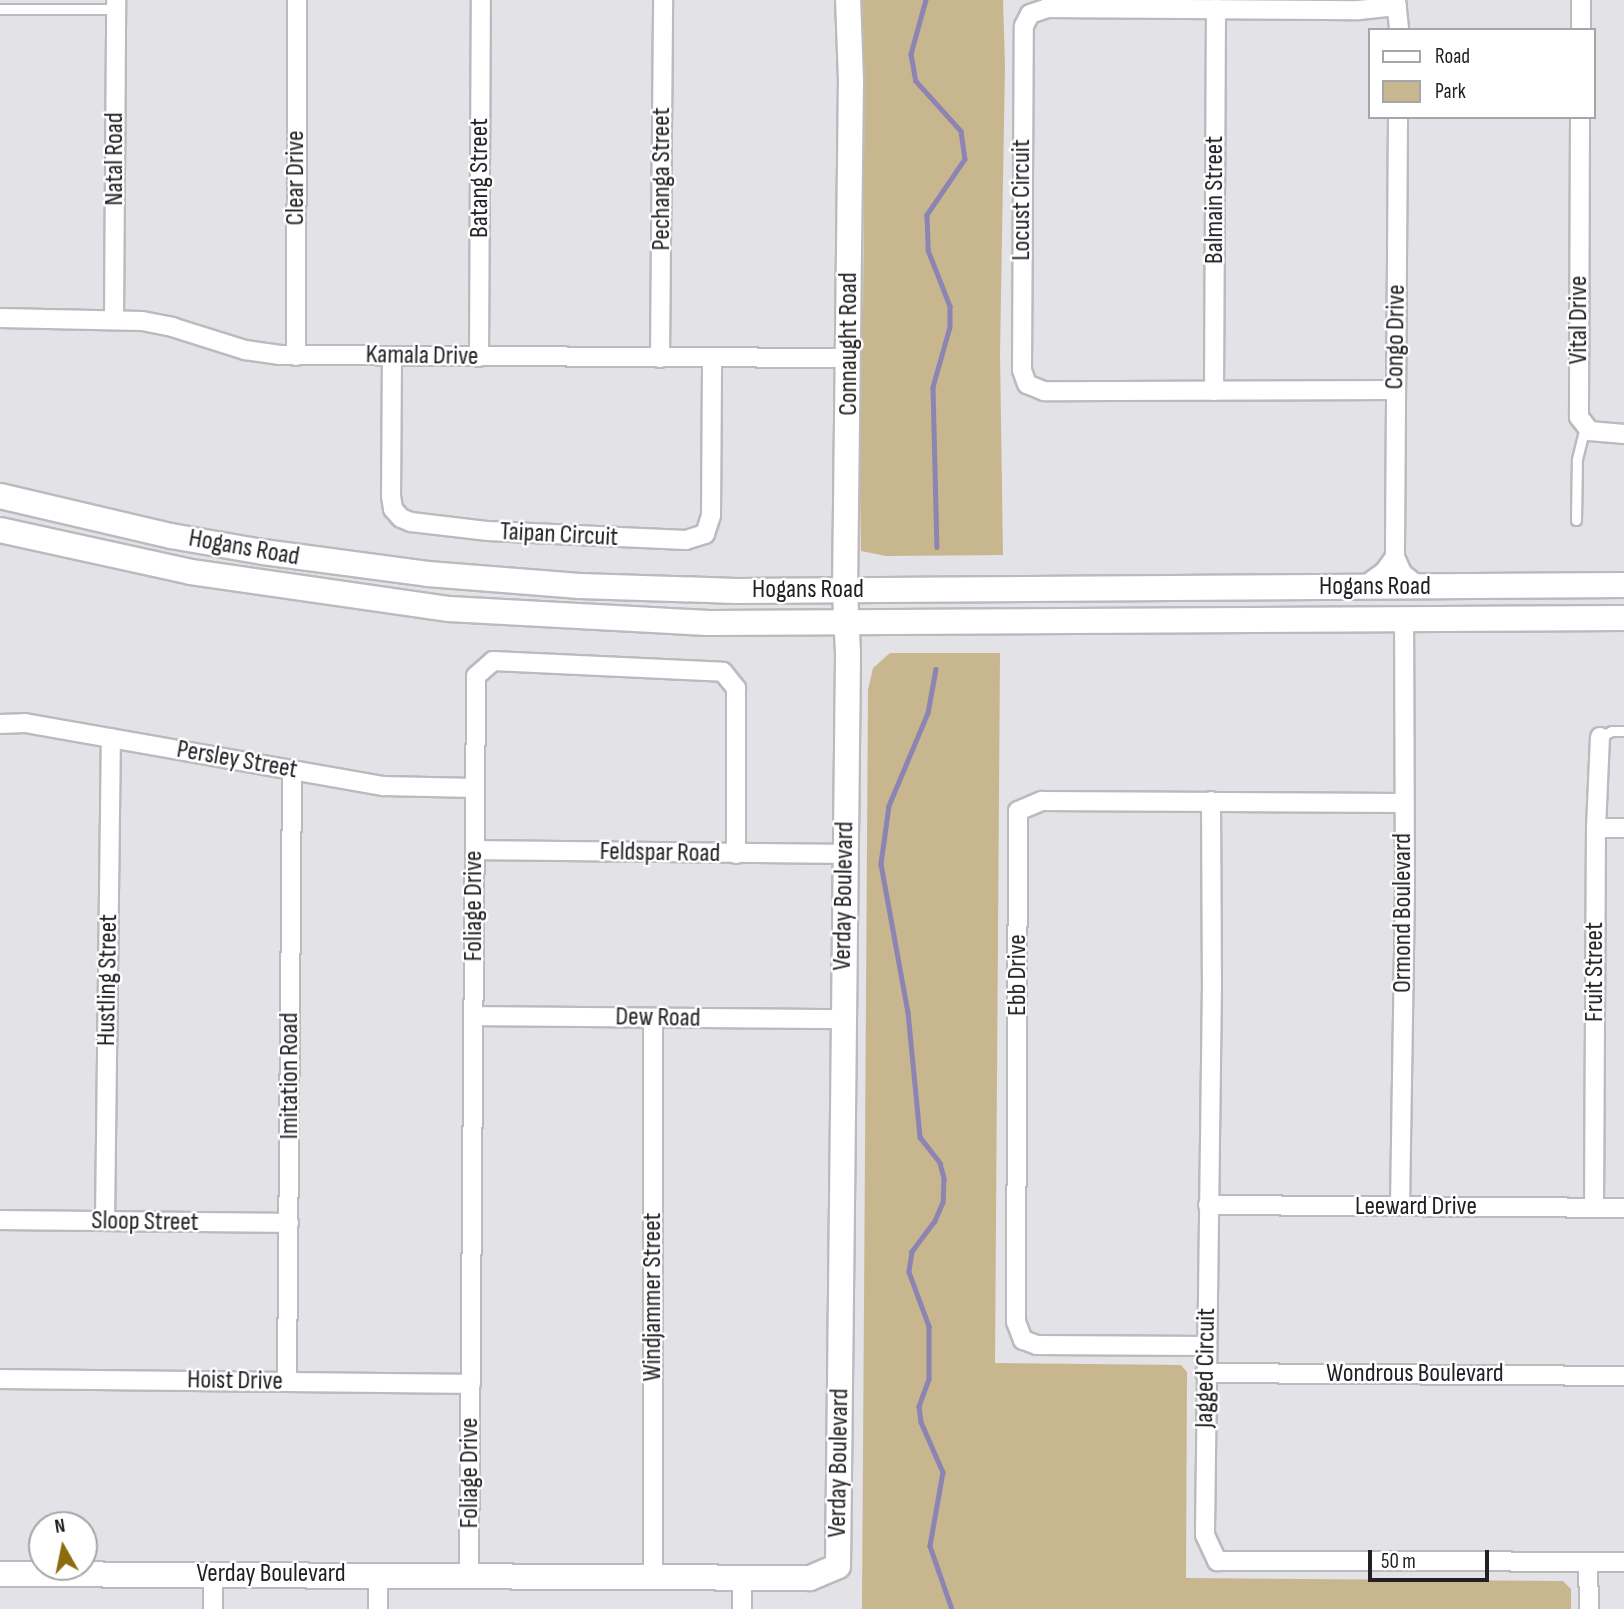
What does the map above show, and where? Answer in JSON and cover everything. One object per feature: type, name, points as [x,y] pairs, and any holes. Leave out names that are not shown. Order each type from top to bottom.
[{"type":"street","name":"Clear Drive","points":[[296,356],[297,0]]},
{"type":"street","name":"Batang Street","points":[[479,357],[481,0]]},
{"type":"street","name":"Pechanga Street","points":[[660,358],[663,0]]},
{"type":"street","name":"Connaught Road","points":[[846,689],[851,67],[848,0]]},
{"type":"street","points":[[1581,0],[1581,28]]},
{"type":"street","points":[[1397,3],[1398,28]]},
{"type":"street","name":"Locust Circuit","points":[[1396,390],[1044,391],[1027,384],[1022,370],[1024,26],[1030,14],[1047,8],[1371,10],[1397,3]]},
{"type":"street","name":"Natal Road","points":[[114,319],[116,4]]},
{"type":"street","name":"Balmain Street","points":[[1214,391],[1216,9]]},
{"type":"street","name":"Congo Drive","points":[[1395,557],[1398,119]]},
{"type":"street","name":"Vital Drive","points":[[1580,119],[1578,412],[1585,428]]},
{"type":"street","name":"Kamala Drive","points":[[0,318],[114,319],[172,327],[245,350],[296,356],[849,358]]},
{"type":"street","name":"Taipan Circuit","points":[[392,356],[391,503],[401,518],[411,522],[488,531],[686,540],[705,534],[711,515],[712,358]]},
{"type":"street","points":[[1585,428],[1602,434],[1624,434]]},
{"type":"street","name":"Hogans Road","points":[[0,496],[184,538],[415,572],[508,582],[654,589],[845,590],[1624,585]]},
{"type":"street","name":"Hogans Road","points":[[0,530],[191,572],[449,609],[709,623],[1624,618]]},
{"type":"street","points":[[1363,587],[1384,572],[1395,557]]},
{"type":"street","points":[[1395,557],[1402,573],[1419,587]]},
{"type":"street","name":"Ormond Boulevard","points":[[1400,1206],[1405,890],[1402,803],[1404,619]]},
{"type":"street","name":"Foliage Drive","points":[[470,1575],[476,676],[494,661],[723,672],[736,688],[736,853]]},
{"type":"street","name":"Verday Boulevard","points":[[0,1574],[810,1578],[838,1566],[846,689]]},
{"type":"street","name":"Persley Street","points":[[0,724],[25,723],[383,786],[475,788]]},
{"type":"street","name":"Fruit Street","points":[[1594,1208],[1596,828],[1600,737]]},
{"type":"street","name":"Hustling Street","points":[[105,1221],[111,738]]},
{"type":"street","name":"Imitation Road","points":[[287,1382],[292,770]]},
{"type":"street","name":"Ebb Drive","points":[[1206,1346],[1037,1345],[1023,1340],[1016,1322],[1018,811],[1042,800],[1402,803]]},
{"type":"street","name":"Jagged Circuit","points":[[1211,801],[1212,983],[1205,1535],[1217,1561],[1624,1562]]},
{"type":"street","points":[[1596,828],[1624,828]]},
{"type":"street","name":"Feldspar Road","points":[[475,850],[844,854]]},
{"type":"street","name":"Dew Road","points":[[473,1016],[843,1019]]},
{"type":"street","name":"Windjammer Street","points":[[653,1018],[653,1576]]},
{"type":"street","name":"Leeward Drive","points":[[1208,1205],[1624,1208]]},
{"type":"street","name":"Sloop Street","points":[[0,1220],[289,1223]]},
{"type":"street","name":"Wondrous Boulevard","points":[[1205,1373],[1624,1376]]},
{"type":"street","name":"Hoist Drive","points":[[0,1379],[471,1384]]},
{"type":"street","points":[[1588,1562],[1589,1609]]},
{"type":"street","points":[[213,1574],[213,1609]]},
{"type":"street","points":[[378,1574],[378,1609]]},
{"type":"street","points":[[742,1576],[742,1609]]},
{"type":"lane","points":[[0,9],[116,4]]},
{"type":"lane","name":"Vital Drive","points":[[1576,520],[1577,459],[1585,428]]},
{"type":"lane","points":[[1600,737],[1612,731],[1624,731]]},
{"type":"green space","points":[[859,0],[1003,0],[1005,65],[1000,353],[1003,555],[886,556],[861,551],[857,317],[863,307],[864,202],[858,192],[858,171],[864,162],[865,75],[859,66]]},
{"type":"green space","points":[[890,653],[1000,653],[995,1363],[1181,1365],[1187,1372],[1186,1578],[1563,1581],[1571,1589],[1571,1609],[862,1609],[868,690],[873,668]]},
{"type":"waterway","points":[[926,0],[911,54],[916,81],[961,131],[965,159],[927,215],[928,250],[950,306],[950,327],[933,387],[937,547]]},
{"type":"waterway","points":[[936,669],[928,713],[889,806],[881,864],[908,1012],[920,1137],[940,1163],[944,1178],[943,1202],[935,1221],[912,1252],[909,1272],[929,1326],[929,1379],[919,1406],[921,1422],[943,1472],[930,1546],[952,1609]]}]
